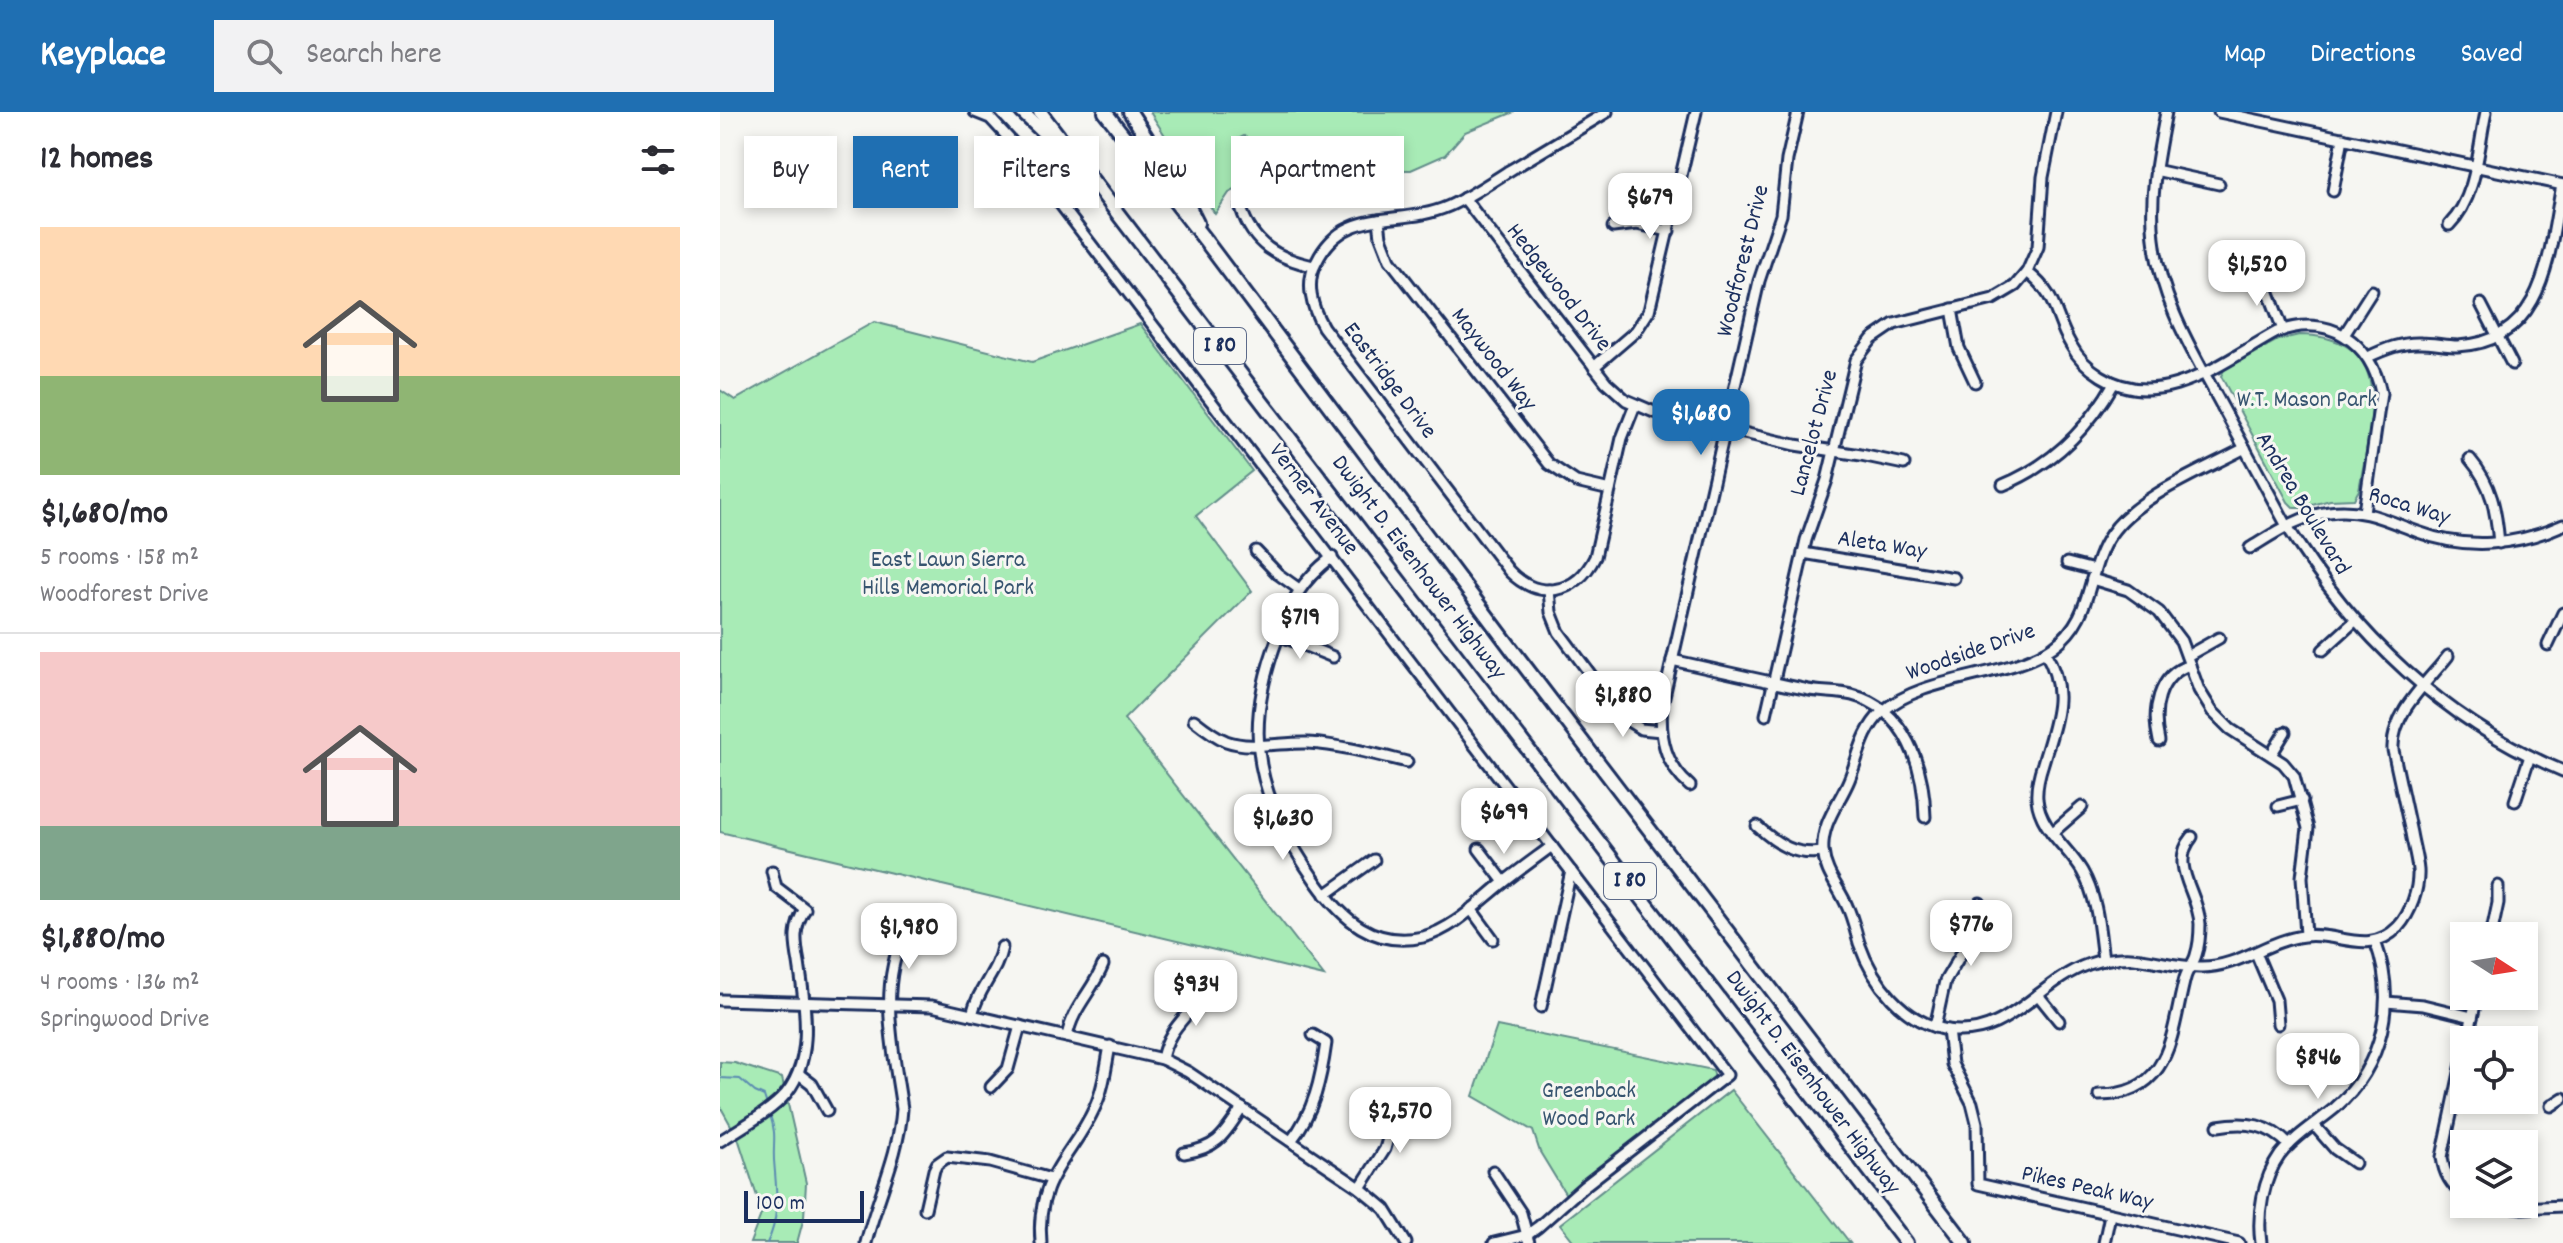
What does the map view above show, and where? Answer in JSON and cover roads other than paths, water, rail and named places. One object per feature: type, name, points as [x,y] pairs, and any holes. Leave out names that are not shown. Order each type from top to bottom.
[{"type":"highway","points":[[1022,112],[1048,136]]},
{"type":"highway","name":"Dwight D. Eisenhower Highway","points":[[1040,112],[1058,136]]},
{"type":"highway","name":"Dwight D. Eisenhower Highway","points":[[1105,112],[1965,1243]]},
{"type":"highway","points":[[1130,112],[1181,191],[1205,240]]},
{"type":"highway","name":"Dwight D. Eisenhower Highway","points":[[1099,189],[1906,1243]]},
{"type":"street","name":"Verner Avenue","points":[[975,112],[990,118],[1015,145],[1727,1075],[1528,1239]]},
{"type":"street","points":[[1241,208],[1250,229],[1268,249],[1282,258],[1313,266],[1335,235],[1356,224],[1433,212],[1464,198],[1607,112]]},
{"type":"street","points":[[1594,367],[1628,339],[1643,321],[1653,300],[1696,112]]},
{"type":"street","name":"Woodforest Drive","points":[[1690,786],[1678,776],[1670,762],[1661,731],[1662,705],[1759,281],[1781,215],[1787,160],[1798,112]]},
{"type":"street","points":[[2056,112],[2043,177],[2038,247],[2027,272],[2051,296],[2065,334],[2077,355],[2095,373],[2114,383],[2139,389],[2164,389],[2204,372],[2283,330],[2313,326],[2344,335],[2368,357],[2378,380],[2381,405],[2364,512]]},
{"type":"street","name":"Andrea Boulevard","points":[[2166,112],[2155,170],[2153,223],[2161,278],[2174,314],[2287,526],[2328,588],[2396,663],[2467,719],[2530,756],[2563,771]]},
{"type":"street","points":[[2219,112],[2563,185],[2539,290],[2517,321],[2497,335],[2461,346],[2424,343],[2397,345],[2368,357]]},
{"type":"street","points":[[2449,225],[2464,205],[2486,112]]},
{"type":"street","points":[[2333,191],[2343,138]]},
{"type":"street","points":[[2155,170],[2219,184]]},
{"type":"street","name":"Hedgewood Drive","points":[[1464,198],[1610,387],[1635,405],[1725,429],[1904,464]]},
{"type":"street","name":"Maywood Way","points":[[1379,220],[1381,237],[1390,260],[1549,464],[1576,482],[1610,490]]},
{"type":"street","points":[[1613,227],[1637,224],[1669,231]]},
{"type":"street","name":"Eastridge Drive","points":[[1313,266],[1311,294],[1323,327],[1509,571],[1528,586],[1549,590]]},
{"type":"street","name":"Lancelot Drive","points":[[1766,715],[1803,553],[1852,372],[1863,349],[1894,324],[1987,301],[2015,286],[2027,272]]},
{"type":"street","points":[[2262,274],[2283,330]]},
{"type":"street","points":[[2344,335],[2372,291]]},
{"type":"street","points":[[2481,304],[2512,364]]},
{"type":"street","points":[[1952,309],[1959,348],[1975,382]]},
{"type":"street","points":[[2003,485],[2031,472],[2068,444],[2094,416],[2114,383]]},
{"type":"street","points":[[1635,405],[1622,438],[1590,568],[1572,584],[1549,590],[1551,612],[1559,632],[1622,717],[1641,729],[1661,731]]},
{"type":"street","name":"Woodside Drive","points":[[1672,660],[1809,690],[1856,696],[1884,711],[1913,694],[2045,652],[2065,637],[2077,622],[2108,538],[2131,512],[2151,498],[2245,448]]},
{"type":"street","points":[[2470,459],[2483,475],[2494,500],[2499,543]]},
{"type":"street","name":"Roca Way","points":[[2250,548],[2287,526],[2328,512],[2364,512],[2437,538],[2476,544],[2531,537],[2563,525]]},
{"type":"street","points":[[1256,551],[1278,574],[1299,589]]},
{"type":"street","name":"Aleta Way","points":[[1803,553],[1954,578]]},
{"type":"street","points":[[1332,557],[1312,572],[1299,589],[1279,635],[1262,687],[1258,725],[1266,786],[1276,817],[1292,847],[1325,895],[1340,914],[1365,931],[1394,938],[1423,937],[1471,909],[1552,846]]},
{"type":"street","points":[[2067,563],[2149,603],[2174,631],[2205,701],[2220,720],[2291,772],[2302,800],[2309,834],[2302,877],[2306,935]]},
{"type":"street","points":[[2548,645],[2563,613]]},
{"type":"street","points":[[2323,650],[2355,621]]},
{"type":"street","points":[[1279,635],[1333,657]]},
{"type":"street","points":[[2159,741],[2156,713],[2163,685],[2188,660],[2219,638]]},
{"type":"street","points":[[2045,652],[2058,681],[2059,701],[2038,781],[2037,800],[2043,819],[2081,869],[2092,893],[2103,960]]},
{"type":"street","points":[[1925,817],[1923,785],[1914,755],[1900,727],[1884,711],[1864,736],[1851,775],[1830,815],[1824,832],[1823,852],[1828,871],[1849,908],[1874,975],[1905,1011],[1935,1027],[1972,1030],[1996,1024],[2067,974],[2103,960],[2142,957],[2190,967],[2227,964],[2306,935],[2352,943],[2375,941],[2395,930],[2406,917],[2418,878],[2392,744],[2400,717],[2448,656]]},
{"type":"street","points":[[1194,720],[1229,742],[1335,746],[1407,762]]},
{"type":"street","points":[[2271,755],[2285,732]]},
{"type":"street","points":[[2515,801],[2530,756]]},
{"type":"street","points":[[2278,806],[2302,800]]},
{"type":"street","points":[[2052,833],[2082,807]]},
{"type":"street","points":[[1757,826],[1777,844],[1794,851],[1806,854],[1823,852]]},
{"type":"street","points":[[2099,1095],[2128,1090],[2150,1077],[2172,1039],[2186,976],[2196,957],[2200,923],[2196,899],[2183,873],[2186,846],[2192,837]]},
{"type":"street","points":[[1479,849],[1504,882]]},
{"type":"street","points":[[1325,895],[1374,860]]},
{"type":"street","points":[[720,1141],[778,1102],[799,1074],[803,1055],[804,1002],[795,937],[805,909],[776,887],[772,871]]},
{"type":"street","points":[[1541,1007],[1571,871]]},
{"type":"street","points":[[2494,922],[2498,886]]},
{"type":"street","points":[[1935,1027],[1945,981],[1971,937],[1980,903]]},
{"type":"street","points":[[1471,909],[1493,939]]},
{"type":"street","points":[[866,1243],[874,1209],[893,1159],[901,1122],[890,1004],[896,953],[905,932]]},
{"type":"street","points":[[2249,1243],[2260,1241],[2265,1187],[2274,1164],[2289,1145],[2346,1098],[2365,1074],[2382,1032],[2386,1002],[2385,976],[2375,941]]},
{"type":"street","points":[[972,1015],[979,992],[998,964],[1002,947]]},
{"type":"street","points":[[2256,953],[2274,995],[2278,1024]]},
{"type":"street","points":[[1067,1037],[1075,1010],[1093,986],[1103,965]]},
{"type":"street","points":[[1162,1059],[1172,1030],[1193,1008],[1206,988]]},
{"type":"street","points":[[2038,995],[2059,1021]]},
{"type":"street","points":[[720,1000],[932,1006],[1162,1059],[1188,1072],[1360,1188],[1385,1209],[1406,1243]]},
{"type":"street","points":[[2386,1002],[2423,1005],[2472,1017]]},
{"type":"street","points":[[2470,1026],[2474,1010]]},
{"type":"street","points":[[991,1087],[1008,1069],[1020,1026]]},
{"type":"street","name":"Pikes Peak Way","points":[[1948,1030],[1952,1064],[1972,1103],[1978,1132],[1978,1184],[2195,1239],[2239,1243]]},
{"type":"street","points":[[1291,1141],[1311,1111],[1318,1087],[1326,1043],[1313,1035]]},
{"type":"street","points":[[1041,1243],[1041,1219],[1051,1179],[1095,1107],[1110,1046]]},
{"type":"street","points":[[799,1074],[812,1084],[827,1111]]},
{"type":"street","points":[[2551,1106],[2563,1098]]},
{"type":"street","points":[[1360,1188],[1385,1149],[1398,1103]]},
{"type":"street","points":[[1184,1153],[1213,1146],[1222,1139],[1242,1108]]},
{"type":"street","points":[[2450,1182],[2442,1157],[2451,1114]]},
{"type":"street","points":[[2218,1126],[2255,1124],[2278,1134],[2289,1145]]},
{"type":"street","points":[[2314,1125],[2335,1149],[2355,1163]]},
{"type":"street","points":[[925,1209],[934,1170],[947,1157],[990,1162],[1051,1179]]},
{"type":"street","points":[[1493,1171],[1521,1213],[1528,1239],[1494,1243]]},
{"type":"street","points":[[2538,1207],[2563,1206]]},
{"type":"street","points":[[2104,1243],[2110,1215]]},
{"type":"waterway","points":[[720,1078],[740,1079],[764,1096],[767,1105]]},
{"type":"waterway","points":[[767,1243],[774,1223],[776,1202],[774,1133],[770,1115]]},
{"type":"park label","name":"W.T. Mason Park","points":[[2307,401]]},
{"type":"park label","name":"East Lawn Sierra Hills Memorial Park","points":[[948,575]]},
{"type":"park label","name":"Greenback Wood Park","points":[[1589,1106]]}]
